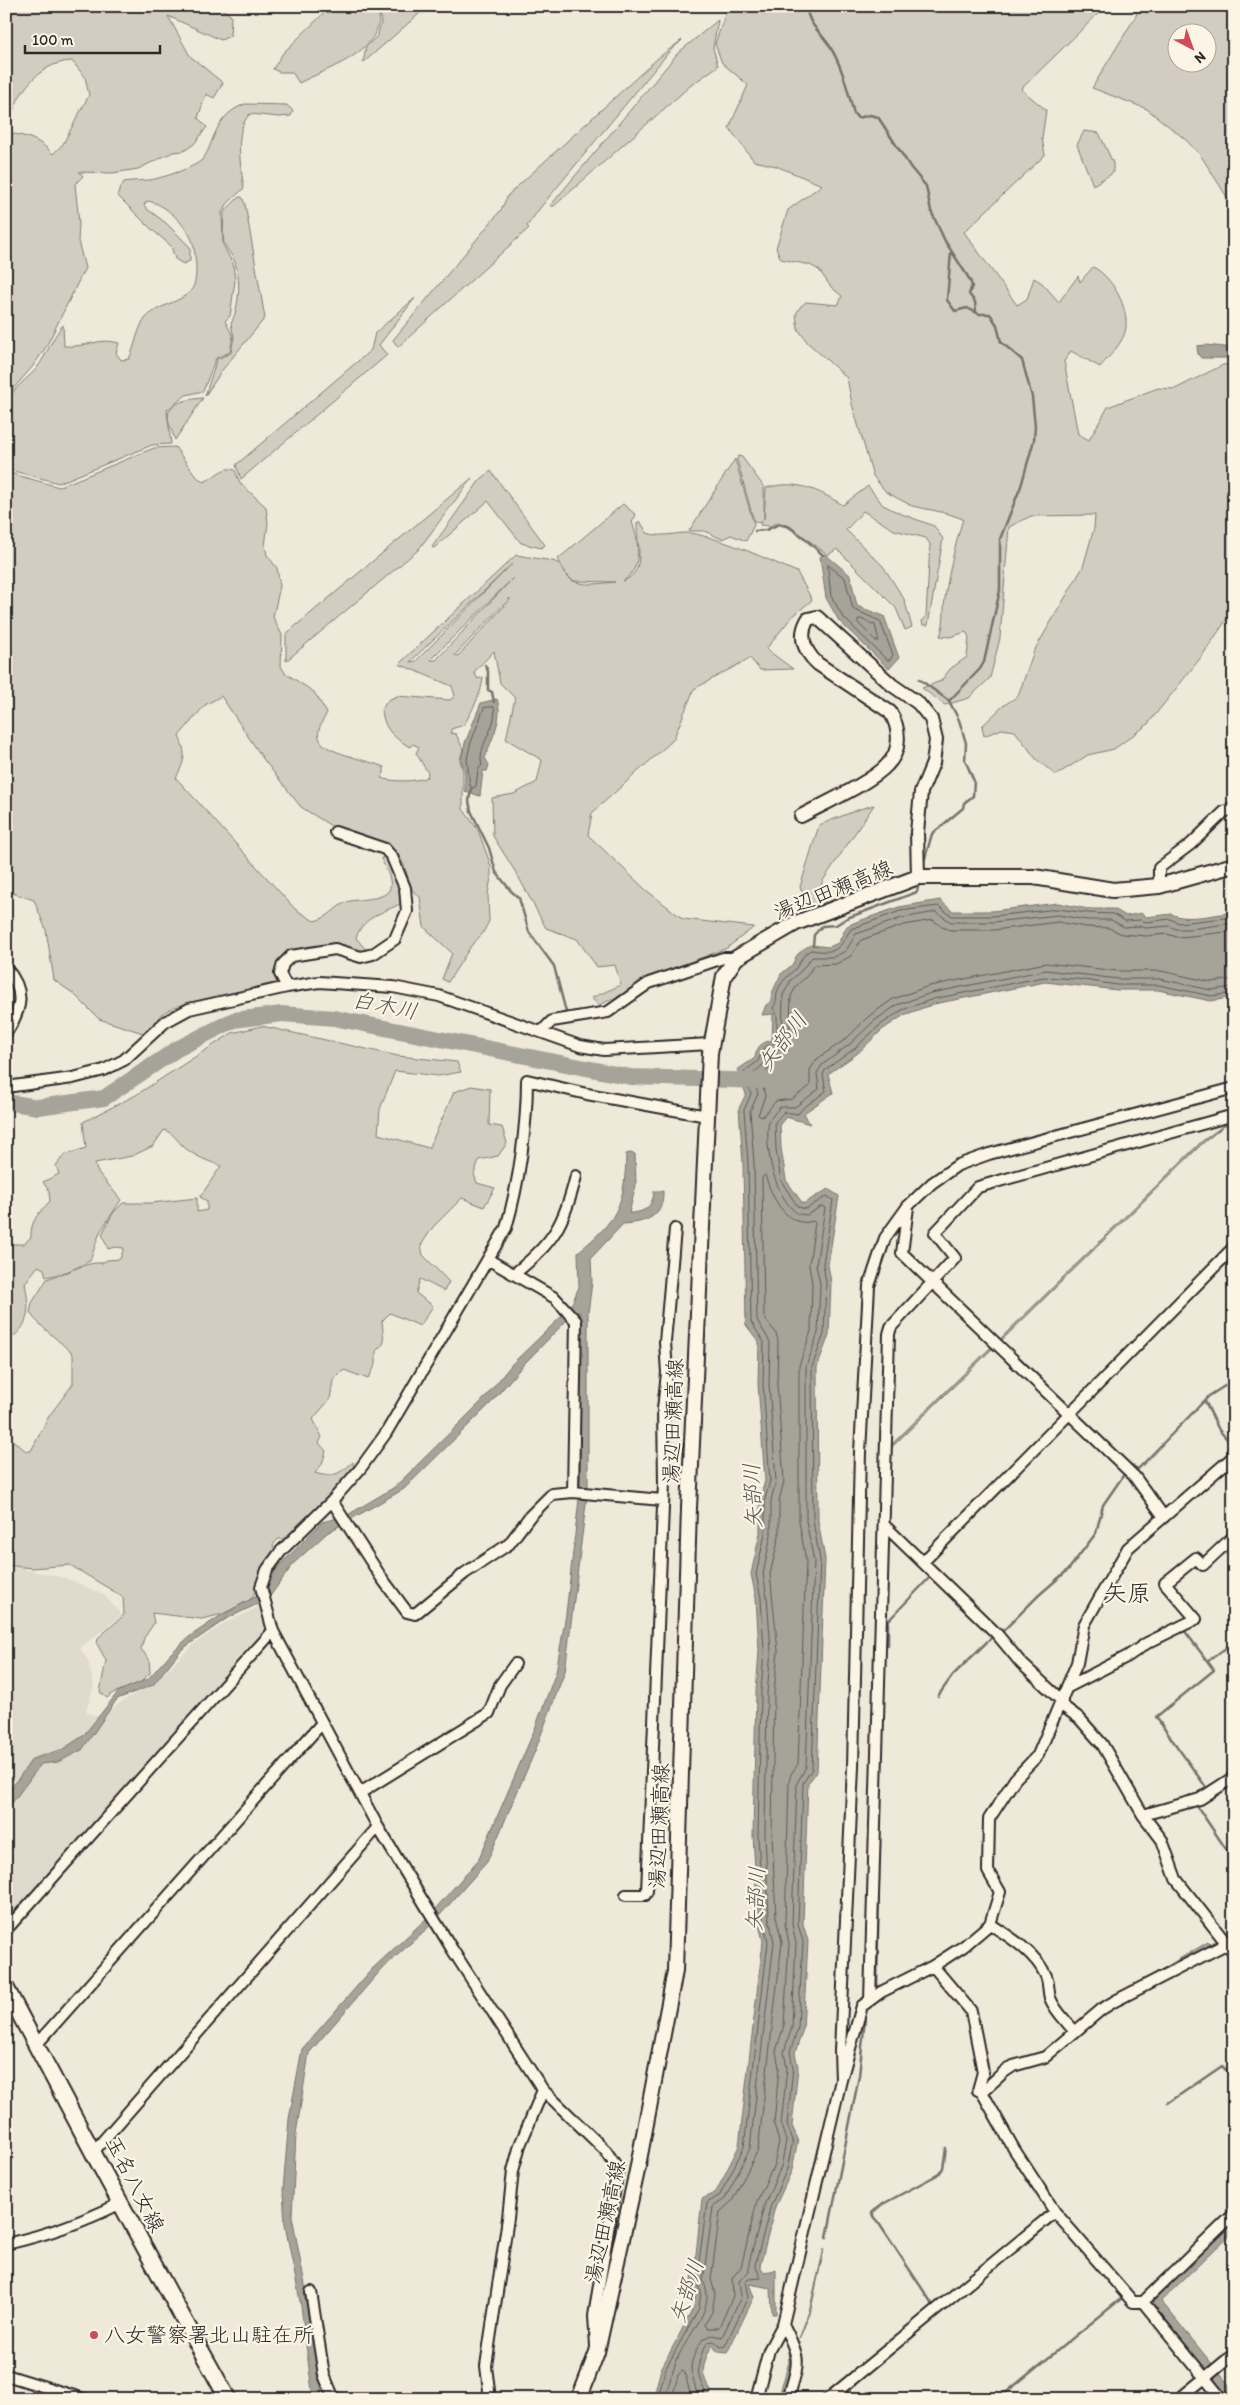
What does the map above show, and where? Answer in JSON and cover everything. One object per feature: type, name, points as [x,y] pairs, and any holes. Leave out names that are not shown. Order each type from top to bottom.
[{"type":"main road","name":"湯辺田瀬高線","points":[[579,2399],[597,2352],[637,2171],[675,1971],[689,1527],[710,1049],[724,976],[736,958],[796,923],[918,877],[1034,876],[1112,890],[1159,886],[1234,865]]},
{"type":"main road","name":"玉名八女線","points":[[6,1988],[94,2151],[119,2204],[228,2399]]},
{"type":"street","points":[[801,816],[864,781],[887,765],[896,751],[898,736],[896,722],[890,712],[818,664],[809,655],[802,629],[808,619],[817,617],[892,685],[918,703],[931,719],[936,740],[933,763],[921,792],[917,832],[918,877]]},
{"type":"street","points":[[1159,886],[1159,868],[1191,844],[1224,812],[1234,808]]},
{"type":"street","points":[[287,987],[280,974],[282,964],[291,956],[335,949],[361,957],[373,954],[395,938],[407,911],[405,888],[392,857],[385,849],[335,832]]},
{"type":"street","points":[[541,1032],[552,1021],[608,1012],[650,983],[723,958],[736,958]]},
{"type":"street","points":[[6,968],[16,982],[20,1010],[6,1033]]},
{"type":"street","points":[[6,1087],[54,1082],[104,1070],[124,1060],[165,1022],[189,1010],[287,987],[319,982],[393,987],[439,996],[580,1046],[604,1050],[710,1049]]},
{"type":"street","points":[[597,2352],[594,2316],[618,2169],[606,2151],[543,2090],[436,1922],[378,1827],[273,1631],[261,1588],[267,1570],[281,1551],[332,1501],[360,1469],[386,1433],[506,1228],[514,1202],[527,1100],[527,1080],[587,1094],[708,1116]]},
{"type":"street","points":[[841,2080],[840,2051],[853,1767],[860,1452],[868,1286],[884,1238],[908,1206],[932,1183],[958,1165],[999,1152],[1234,1088]]},
{"type":"street","points":[[870,2000],[889,1334],[891,1327],[955,1258],[935,1233],[978,1187],[1234,1115]]},
{"type":"street","points":[[514,1274],[540,1254],[552,1238],[562,1219],[576,1176]]},
{"type":"street","points":[[908,1206],[902,1252],[1134,1476],[1164,1517]]},
{"type":"street","points":[[626,1895],[646,1896],[647,1892],[664,1454],[663,1409],[667,1373],[665,1342],[675,1229]]},
{"type":"street","points":[[922,1562],[1234,1247]]},
{"type":"street","points":[[489,1260],[555,1298],[576,1321],[576,1493]]},
{"type":"street","points":[[756,2399],[769,2350],[784,2324],[841,2080],[862,2006],[881,1992],[933,1966],[964,1946],[990,1924],[1000,1892],[988,1872],[989,1819],[1015,1779],[1038,1755],[1077,1663],[1084,1625],[1128,1548],[1234,1456]]},
{"type":"street","points":[[332,1501],[407,1612],[415,1614],[465,1573],[509,1544],[545,1499],[552,1494],[576,1493],[662,1500]]},
{"type":"street","points":[[884,1525],[996,1633],[1021,1663],[1061,1703],[1079,1718],[1102,1744],[1144,1815],[1166,1847],[1176,1879],[1234,1953]]},
{"type":"street","points":[[1068,1687],[1128,1656],[1147,1643],[1196,1619],[1165,1583],[1196,1558],[1203,1565],[1234,1536]]},
{"type":"street","points":[[6,1930],[273,1631]]},
{"type":"street","points":[[360,1793],[489,1713],[500,1685],[515,1664]]},
{"type":"street","points":[[36,2045],[322,1723]]},
{"type":"street","points":[[1144,1815],[1200,1799],[1234,1777]]},
{"type":"street","points":[[94,2151],[378,1827]]},
{"type":"street","points":[[990,1924],[1015,1941],[1037,1962],[1046,1976],[1050,1997],[1054,2006],[1075,2032]]},
{"type":"street","points":[[982,2092],[1004,2072],[1019,2064],[1045,2057],[1116,2001],[1226,1944]]},
{"type":"street","points":[[933,1966],[971,2011],[983,2072],[978,2090],[982,2092],[1014,2149],[1055,2212],[1134,2302],[1143,2302],[1234,2214]]},
{"type":"street","points":[[490,2399],[486,2366],[513,2171],[520,2144],[543,2090]]},
{"type":"street","points":[[6,2244],[44,2235],[90,2219],[119,2204]]},
{"type":"street","points":[[828,2399],[1055,2212]]},
{"type":"street","points":[[311,2292],[324,2375],[334,2399]]},
{"type":"street","points":[[1143,2302],[1210,2373],[1222,2399]]},
{"type":"street","points":[[784,2324],[796,2350],[798,2364],[788,2399]]},
{"type":"street","points":[[1179,2399],[1234,2354]]},
{"type":"street","points":[[6,2375],[84,2399]]},
{"type":"shaded area","points":[[6,6],[130,6],[135,10],[143,6],[220,6],[231,16],[230,36],[221,40],[168,16],[190,56],[223,83],[214,98],[206,94],[198,118],[207,127],[194,144],[184,151],[173,152],[138,169],[113,173],[79,172],[83,176],[75,184],[79,223],[78,241],[85,268],[46,347],[33,366],[6,397]],"holes":[[[72,61],[85,77],[89,95],[63,144],[53,154],[33,139],[9,133],[14,108],[20,96],[27,85],[47,68],[59,63]]]},
{"type":"shaded area","points":[[378,6],[379,22],[374,35],[366,46],[354,55],[299,83],[292,72],[279,72],[273,69],[283,53],[330,7]]},
{"type":"shaded area","points":[[380,6],[428,6],[363,63],[366,47],[377,36],[381,23]]},
{"type":"shaded area","points":[[728,6],[1106,6],[1021,89],[1046,110],[1042,138],[1045,155],[964,232],[1017,305],[1027,299],[1034,278],[1042,283],[1059,302],[1078,276],[1080,282],[1093,267],[1106,277],[1117,292],[1124,308],[1126,325],[1123,337],[1116,348],[1100,367],[1071,351],[1064,361],[1078,434],[1089,440],[1108,407],[1158,388],[1175,389],[1223,365],[1234,364],[1234,617],[1229,616],[1202,656],[1147,725],[1114,749],[1088,755],[1056,775],[1036,759],[1015,731],[1002,729],[984,736],[982,726],[1003,706],[1018,696],[1034,651],[1083,567],[1094,528],[1095,515],[1031,516],[1009,527],[1000,638],[990,678],[969,698],[945,705],[922,688],[941,681],[950,669],[967,657],[969,637],[966,632],[950,637],[940,636],[943,627],[948,578],[963,519],[946,513],[912,506],[886,492],[873,476],[852,404],[847,378],[808,343],[798,329],[796,314],[806,302],[838,305],[842,296],[831,287],[819,270],[810,265],[781,259],[776,248],[788,210],[822,185],[776,166],[754,161],[729,128],[748,85],[722,63],[715,44]]},
{"type":"shaded area","points":[[1128,6],[1234,6],[1234,208],[1201,156],[1186,140],[1147,109],[1092,88],[1137,14]]},
{"type":"shaded area","points":[[718,20],[713,48],[718,66],[690,86],[554,206],[550,206],[678,53]]},
{"type":"shaded area","points":[[682,40],[668,53],[540,208],[527,226],[529,228],[398,347],[393,340],[501,210],[508,195],[658,58]]},
{"type":"shaded area","points":[[245,104],[287,105],[293,111],[291,116],[279,117],[250,114],[241,130],[241,170],[244,188],[228,203],[222,212],[223,245],[233,264],[235,281],[230,316],[225,321],[233,336],[230,352],[216,358],[203,391],[186,395],[167,410],[171,444],[152,445],[59,483],[6,469],[5,425],[7,403],[16,389],[37,368],[63,325],[64,346],[79,346],[112,341],[119,343],[116,353],[121,360],[129,359],[144,320],[155,311],[182,298],[193,287],[196,278],[194,246],[185,227],[174,215],[161,206],[147,201],[144,205],[166,223],[190,247],[190,261],[183,264],[175,259],[171,246],[117,195],[124,182],[155,179],[198,163],[205,156],[224,119],[233,110]]},
{"type":"shaded area","points":[[1084,131],[1099,133],[1113,163],[1113,173],[1093,185],[1077,145]]},
{"type":"shaded area","points":[[239,197],[242,197],[245,204],[265,318],[223,369],[205,396],[217,359],[231,353],[234,337],[231,324],[238,301],[239,284],[234,260],[224,243],[223,228],[224,212]]},
{"type":"shaded area","points":[[415,298],[379,345],[387,355],[241,479],[236,465],[371,350],[375,333]]},
{"type":"shaded area","points":[[203,398],[175,440],[168,417],[172,407],[181,402]]},
{"type":"shaded area","points":[[175,447],[196,476],[203,482],[226,469],[235,470],[240,483],[266,507],[268,523],[265,546],[267,555],[277,568],[280,586],[273,617],[282,635],[281,666],[285,673],[314,692],[327,713],[319,731],[322,743],[333,750],[384,767],[384,773],[381,778],[385,779],[417,780],[427,777],[428,773],[416,753],[419,747],[413,744],[410,747],[404,744],[387,727],[382,709],[388,700],[397,696],[450,700],[455,696],[452,686],[399,664],[516,555],[553,561],[560,564],[564,572],[569,578],[571,579],[565,573],[558,559],[623,504],[636,515],[632,522],[638,554],[634,569],[623,581],[631,577],[636,571],[638,564],[639,556],[637,523],[640,521],[647,533],[653,535],[690,533],[709,537],[797,572],[812,600],[791,618],[766,649],[793,669],[760,670],[750,658],[694,689],[673,740],[592,813],[588,835],[646,890],[683,919],[754,927],[727,948],[651,977],[626,993],[599,1005],[591,998],[621,985],[615,965],[597,967],[577,939],[546,928],[518,876],[493,836],[492,798],[514,794],[537,782],[542,760],[506,739],[515,698],[500,683],[494,651],[474,672],[478,679],[483,677],[481,690],[464,725],[451,729],[451,733],[456,734],[463,749],[460,760],[463,772],[463,809],[478,830],[491,866],[488,894],[489,921],[483,933],[471,946],[448,982],[442,979],[452,953],[424,927],[420,897],[412,890],[404,865],[396,851],[336,829],[301,807],[264,760],[221,696],[205,705],[179,736],[184,757],[176,778],[295,909],[314,921],[328,915],[347,902],[382,896],[390,887],[390,880],[381,858],[389,857],[409,899],[378,914],[365,923],[356,938],[368,952],[360,955],[342,947],[288,955],[279,982],[175,1007],[161,1014],[155,1024],[143,1033],[99,1019],[74,994],[54,980],[46,930],[34,900],[6,891],[6,472],[59,487],[154,448]],"holes":[[[512,564],[416,661],[410,662]],[[513,578],[436,660],[431,659]],[[574,581],[615,582],[582,584]],[[510,598],[458,656],[455,655]]]},
{"type":"shaded area","points":[[738,456],[742,457],[764,487],[764,519],[766,488],[797,485],[816,491],[843,505],[868,486],[883,505],[934,526],[943,539],[928,625],[923,625],[922,621],[926,617],[930,544],[926,538],[894,530],[863,511],[846,530],[883,566],[904,599],[912,627],[905,630],[896,608],[837,549],[828,555],[790,526],[778,522],[770,526],[760,525],[762,521],[759,523],[754,521],[737,460]]},
{"type":"shaded area","points":[[735,459],[754,525],[746,541],[731,535],[722,539],[704,531],[689,531]]},
{"type":"shaded area","points":[[491,471],[545,545],[541,548],[521,543],[488,501],[434,548],[432,547],[480,480]]},
{"type":"shaded area","points":[[472,478],[418,550],[286,661],[286,634]]},
{"type":"shaded area","points":[[874,805],[822,882],[820,898],[830,905],[812,912],[800,887],[819,825]]},
{"type":"shaded area","points":[[262,1026],[398,1056],[457,1062],[461,1072],[438,1076],[395,1071],[380,1109],[378,1134],[429,1148],[454,1092],[471,1086],[490,1089],[489,1125],[502,1127],[507,1143],[498,1156],[479,1160],[474,1174],[477,1183],[495,1188],[484,1207],[462,1198],[433,1227],[421,1245],[423,1255],[449,1282],[444,1291],[420,1279],[416,1293],[433,1306],[420,1326],[390,1313],[382,1321],[384,1343],[376,1351],[376,1364],[368,1379],[344,1370],[333,1381],[330,1399],[313,1419],[322,1437],[319,1443],[326,1451],[322,1464],[315,1473],[321,1475],[336,1474],[353,1462],[354,1469],[332,1498],[287,1539],[278,1539],[273,1545],[276,1553],[251,1599],[223,1614],[202,1619],[152,1613],[154,1623],[144,1638],[141,1649],[149,1659],[150,1673],[139,1684],[113,1693],[107,1698],[100,1692],[106,1660],[97,1644],[98,1638],[124,1615],[123,1597],[70,1565],[32,1568],[6,1565],[6,1435],[26,1451],[31,1451],[49,1416],[73,1384],[73,1354],[30,1313],[32,1303],[47,1279],[63,1273],[46,1277],[44,1269],[38,1266],[25,1283],[28,1301],[27,1317],[20,1330],[6,1342],[6,1244],[24,1244],[31,1237],[34,1222],[50,1201],[49,1191],[43,1182],[59,1174],[56,1166],[64,1155],[86,1148],[83,1122],[136,1095],[232,1033]],"holes":[[[164,1130],[193,1154],[221,1166],[200,1197],[207,1201],[207,1210],[197,1212],[197,1198],[151,1203],[123,1203],[113,1213],[102,1234],[108,1249],[115,1247],[124,1248],[120,1259],[107,1260],[102,1263],[75,1268],[90,1261],[100,1232],[121,1200],[97,1171],[95,1163],[132,1156],[153,1146]]]},
{"type":"shaded area","points":[[6,1550],[27,1570],[66,1578],[104,1595],[122,1615],[80,1648],[88,1661],[94,1685],[86,1712],[102,1719],[118,1704],[155,1682],[194,1644],[225,1623],[259,1607],[268,1628],[261,1639],[6,1924]]},
{"type":"water","points":[[1197,346],[1234,348],[1234,358],[1201,358],[1198,354]]},
{"type":"water","points":[[825,554],[850,575],[857,606],[884,616],[899,658],[889,669],[839,621],[826,598],[820,557]]},
{"type":"water","points":[[497,699],[499,706],[498,721],[485,758],[489,765],[487,771],[483,771],[480,796],[465,791],[465,772],[461,760],[465,743],[481,703]]},
{"type":"water","name":"矢部川","points":[[940,900],[952,911],[992,911],[1058,903],[1088,909],[1114,909],[1126,916],[1142,913],[1146,917],[1172,914],[1193,917],[1234,912],[1234,997],[1211,1001],[1158,990],[1117,990],[1045,982],[934,1004],[904,1015],[882,1030],[858,1053],[828,1074],[833,1093],[804,1113],[810,1124],[786,1117],[780,1124],[781,1148],[786,1180],[803,1204],[828,1189],[839,1196],[828,1265],[831,1282],[829,1335],[817,1367],[818,1521],[825,1559],[817,1772],[808,1783],[803,1924],[808,1941],[803,2029],[795,2053],[798,2067],[792,2126],[798,2139],[792,2170],[775,2207],[760,2266],[764,2272],[776,2270],[776,2314],[772,2314],[771,2288],[749,2284],[754,2297],[727,2353],[718,2352],[712,2345],[706,2358],[704,2373],[711,2391],[707,2399],[653,2399],[661,2369],[694,2307],[696,2291],[691,2285],[702,2199],[716,2192],[739,2146],[763,1941],[758,1920],[753,1835],[756,1692],[759,1651],[756,1598],[751,1574],[760,1533],[760,1498],[765,1481],[758,1384],[759,1342],[746,1325],[743,1164],[739,1108],[746,1094],[737,1070],[755,1058],[760,1046],[772,1040],[773,1014],[762,1015],[766,1005],[772,1001],[772,993],[781,974],[792,965],[797,955],[805,948],[811,945],[829,947],[838,943],[847,926],[856,922],[899,907]]},
{"type":"water","points":[[1234,1122],[1224,1126],[1202,1144],[1001,1341],[1000,1339],[1201,1142],[1224,1125]]},
{"type":"water","points":[[626,1154],[635,1154],[636,1185],[629,1213],[639,1212],[647,1208],[652,1201],[654,1191],[663,1191],[662,1200],[657,1213],[646,1220],[623,1224],[591,1258],[592,1282],[588,1313],[588,1488],[565,1671],[535,1751],[487,1862],[432,1924],[381,1970],[309,2053],[296,2134],[292,2216],[322,2388],[321,2399],[313,2399],[301,2306],[285,2225],[283,2190],[289,2119],[302,2049],[372,1969],[428,1917],[479,1859],[534,1731],[556,1672],[566,1614],[580,1490],[580,1312],[574,1313],[523,1365],[490,1404],[404,1489],[327,1533],[294,1563],[268,1599],[226,1619],[181,1650],[153,1685],[117,1699],[82,1750],[58,1762],[41,1764],[6,1811],[6,1792],[16,1782],[32,1759],[63,1749],[83,1736],[119,1691],[148,1679],[171,1653],[189,1637],[220,1616],[257,1596],[279,1566],[322,1522],[346,1516],[393,1488],[482,1401],[512,1364],[570,1308],[579,1287],[578,1252],[592,1241],[611,1220],[617,1210],[624,1186]]},
{"type":"water","points":[[993,1345],[994,1347],[892,1447],[888,1524],[890,1446]]},
{"type":"water","points":[[1234,1932],[1234,1934],[1140,1982],[1208,1942],[1210,1944]]},
{"type":"water","points":[[1234,2221],[1234,2231],[1161,2301],[1234,2391],[1234,2399],[1230,2399],[1150,2300]]},
{"type":"water","points":[[824,2249],[810,2314],[799,2339],[809,2311]]},
{"type":"water","points":[[788,2352],[792,2352],[793,2359],[782,2399],[778,2399],[789,2362]]},
{"type":"waterway","points":[[806,6],[809,18],[838,61],[854,114],[858,118],[870,115],[878,117],[911,168],[926,186],[931,211],[945,241],[970,280],[972,286],[969,294],[975,302],[976,311]]},
{"type":"waterway","points":[[923,865],[932,834],[963,808],[964,803],[973,796],[974,781],[965,760],[966,743],[959,720],[949,701],[980,669],[984,662],[1000,590],[1000,539],[1021,486],[1034,440],[1035,426],[1032,397],[1022,360],[1001,342],[997,325],[990,314],[979,314],[967,308],[955,311],[947,300],[951,252]]},
{"type":"waterway","points":[[755,531],[766,530],[779,524],[789,527],[823,555]]},
{"type":"waterway","points":[[485,665],[488,671],[488,690],[492,692],[494,702]]},
{"type":"waterway","points":[[919,679],[949,701]]},
{"type":"waterway","points":[[471,789],[469,801],[471,811],[489,848],[496,872],[519,898],[529,932],[554,966],[566,1012]]},
{"type":"waterway","points":[[813,945],[814,935],[822,926],[836,925],[847,918],[917,892],[919,882]]},
{"type":"waterway","name":"白木川","points":[[6,1102],[38,1107],[104,1098],[177,1049],[234,1020],[282,1014],[334,1018],[631,1077],[762,1081]]},
{"type":"waterway","points":[[1131,1465],[1138,1469],[1209,1396],[1234,1380]]},
{"type":"waterway","points":[[1205,1401],[1219,1430],[1233,1446]]},
{"type":"waterway","points":[[1002,1632],[1039,1595],[1069,1569],[1096,1533],[1103,1505],[1125,1473]]},
{"type":"waterway","points":[[930,1562],[945,1547]]},
{"type":"waterway","points":[[888,1645],[888,1621],[931,1576]]},
{"type":"waterway","points":[[1184,1630],[1214,1670],[1156,1717],[1208,1790]]},
{"type":"waterway","points":[[938,1696],[953,1675],[993,1636]]},
{"type":"waterway","points":[[1208,1661],[1234,1642]]},
{"type":"waterway","points":[[1234,1783],[1197,1806],[1234,1861]]},
{"type":"waterway","points":[[877,1988],[879,1874]]},
{"type":"waterway","points":[[827,2237],[859,2076],[866,2009]]},
{"type":"waterway","points":[[1168,2103],[1222,2066],[1229,2073],[1234,2072]]},
{"type":"waterway","points":[[933,2305],[872,2213],[881,2205],[939,2174],[943,2168],[946,2148]]},
{"type":"waterway","points":[[998,2399],[1122,2298]]},
{"type":"waterway","points":[[1171,2399],[1188,2385]]},
{"type":"place","name":"八女警察署北山駐在所","points":[[94,2335]]},
{"type":"district","name":"矢原","points":[[1127,1593]]}]
